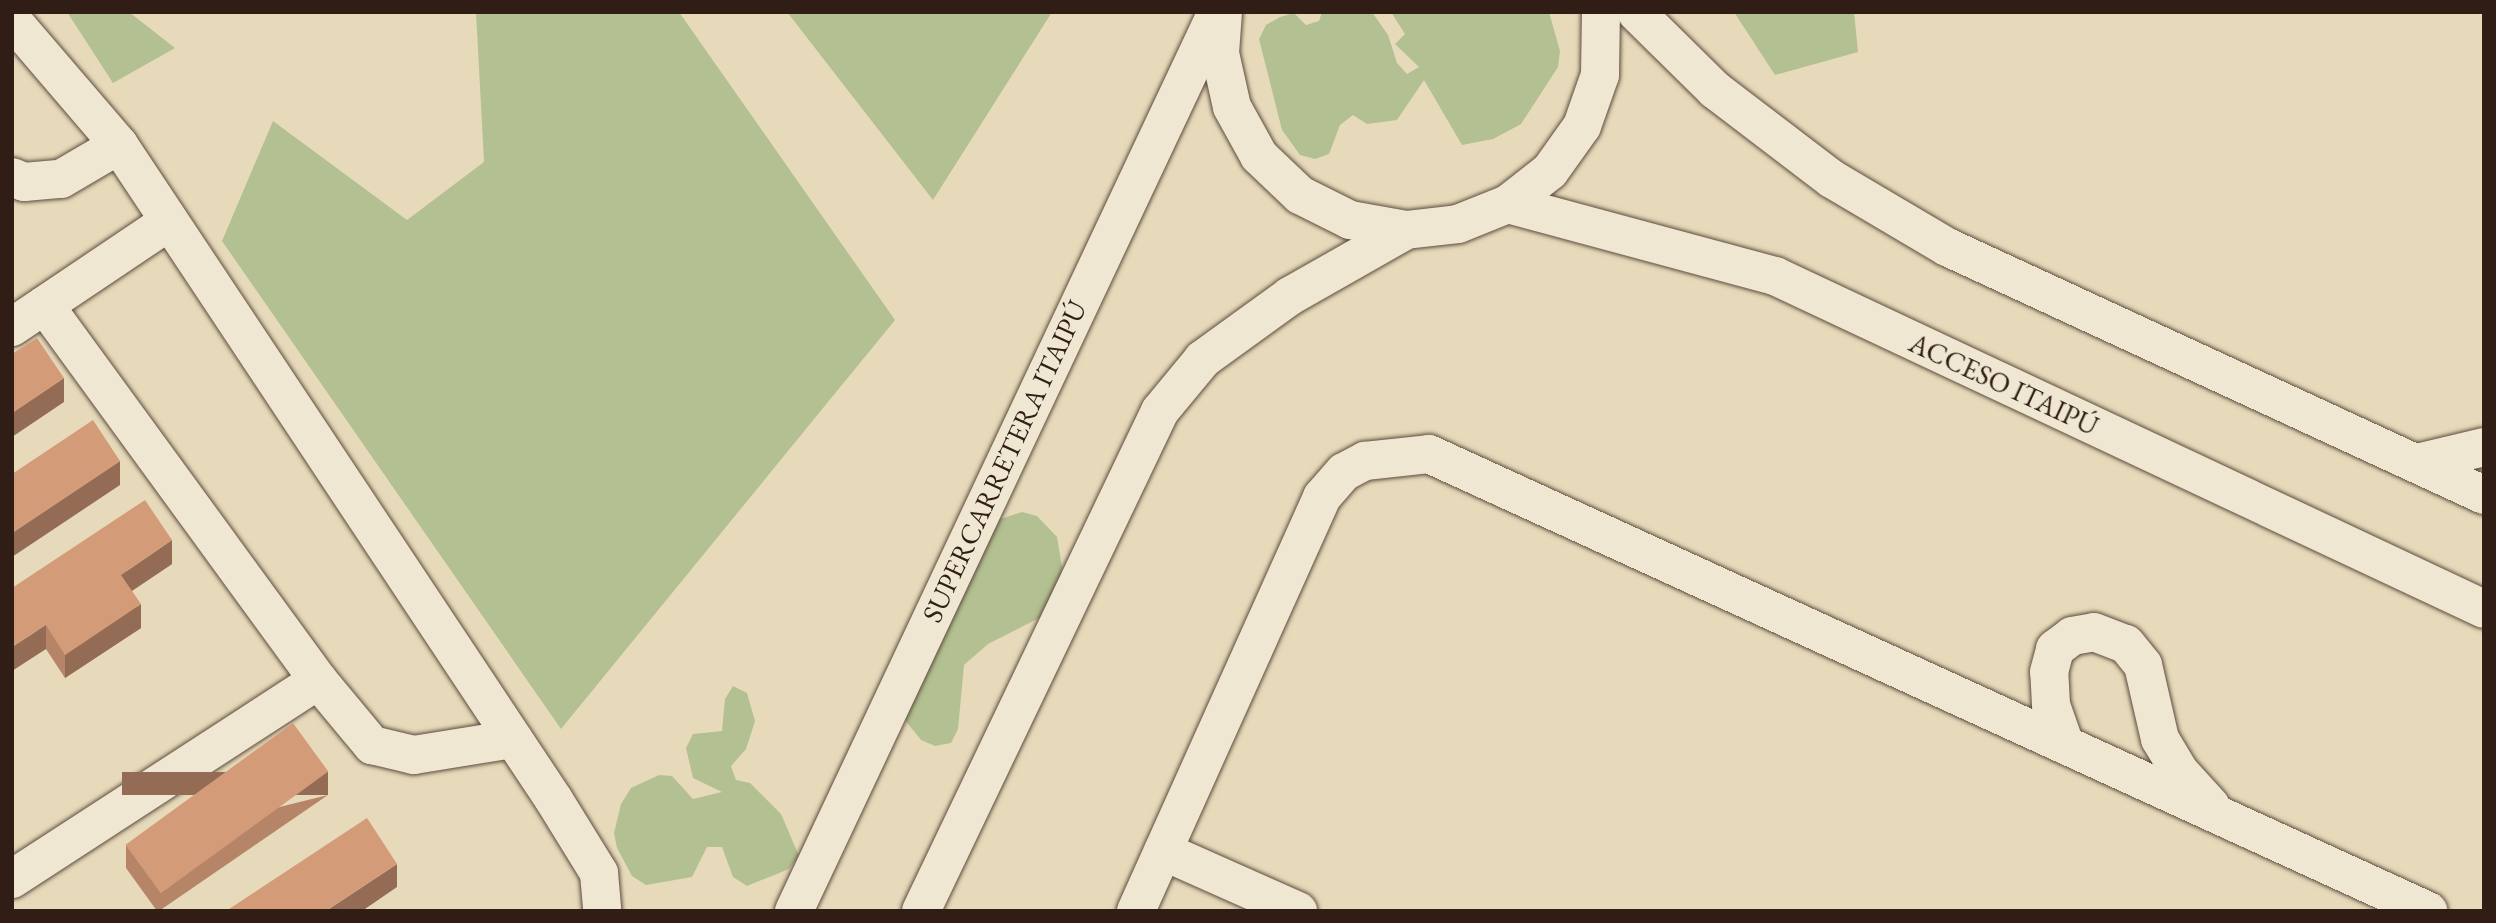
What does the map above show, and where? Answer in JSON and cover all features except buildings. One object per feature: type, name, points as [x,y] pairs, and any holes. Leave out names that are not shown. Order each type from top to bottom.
[{"type":"street","name":"SUPERCARRETERA ITAIPÚ","points":[[794,911],[1217,12]]},
{"type":"street","points":[[1223,12],[1220,53],[1232,107],[1259,156],[1300,195],[1350,220],[1406,230],[1458,224],[1508,204],[1550,171],[1582,126],[1600,75],[1601,12]]},
{"type":"street","points":[[1636,12],[1715,90],[1832,179],[1947,247],[2484,495]]},
{"type":"street","points":[[12,20],[119,145],[513,739],[599,873],[602,911]]},
{"type":"street","points":[[12,177],[24,182],[61,179],[119,145]]},
{"type":"street","name":"ACCESO ITAIPÚ","points":[[1508,204],[1775,276],[2484,609]]},
{"type":"street","points":[[12,327],[169,222]]},
{"type":"street","points":[[920,911],[1160,411],[1203,359],[1290,296],[1406,230]]},
{"type":"street","points":[[45,305],[317,680],[373,745],[414,755],[513,739]]},
{"type":"street","points":[[2417,463],[2484,447]]},
{"type":"street","points":[[1136,911],[1322,497],[1343,472],[1390,455],[1429,453],[2428,911]]},
{"type":"street","points":[[2065,745],[2051,705],[2049,672],[2055,649],[2072,636],[2094,632],[2126,644],[2143,665],[2160,739],[2179,771],[2220,816]]},
{"type":"street","points":[[12,880],[317,680]]},
{"type":"street","points":[[1163,851],[1298,911]]},
{"type":"green space","points":[[67,12],[129,12],[175,48],[113,83]]},
{"type":"green space","points":[[476,12],[679,12],[895,320],[561,729],[222,241],[273,121],[407,220],[484,162]]},
{"type":"green space","points":[[787,12],[1052,12],[933,200]]},
{"type":"green space","points":[[1322,12],[1372,12],[1388,35],[1397,63],[1407,74],[1419,67],[1395,44],[1405,34],[1391,12],[1549,12],[1560,51],[1558,67],[1521,124],[1493,139],[1462,145],[1424,80],[1397,120],[1367,124],[1353,115],[1340,125],[1329,154],[1315,159],[1300,155],[1282,130],[1259,39],[1266,25],[1280,17],[1294,13],[1306,25],[1319,21]]},
{"type":"green space","points":[[1734,12],[1854,12],[1858,52],[1775,75]]},
{"type":"green space","points":[[1022,512],[1037,516],[1057,537],[1062,567],[1060,585],[1047,614],[988,644],[964,665],[958,729],[951,743],[935,746],[921,740],[900,714],[994,521]]},
{"type":"green space","points":[[733,686],[747,693],[755,721],[746,749],[731,766],[736,780],[750,783],[781,814],[799,856],[789,869],[747,886],[733,877],[722,847],[707,847],[692,877],[646,885],[632,876],[617,848],[614,833],[621,804],[631,788],[659,775],[672,776],[693,799],[722,792],[693,778],[686,748],[693,734],[722,731],[725,699]]}]
